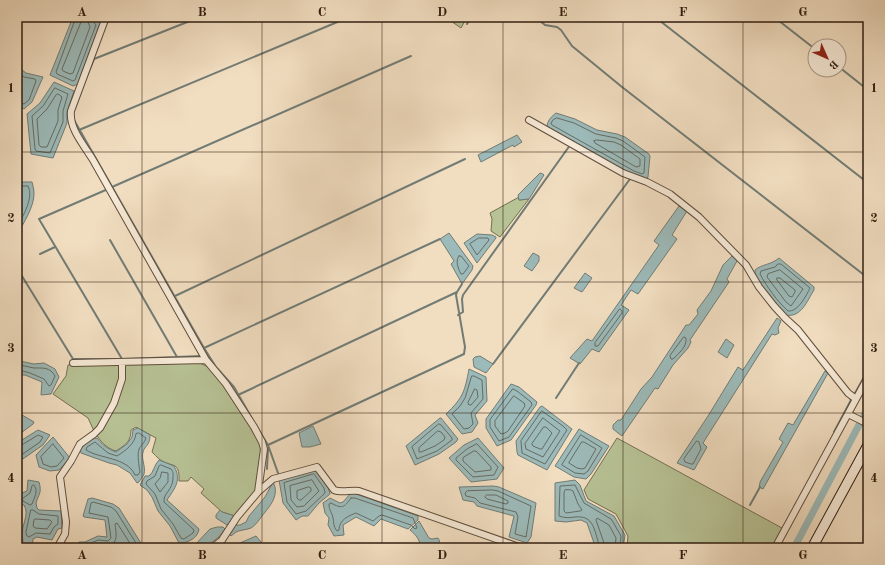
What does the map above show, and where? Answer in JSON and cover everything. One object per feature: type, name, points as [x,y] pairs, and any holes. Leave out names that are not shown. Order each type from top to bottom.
[{"type":"main road","points":[[812,548],[868,445]]},
{"type":"street","points":[[106,17],[71,111],[70,119],[206,360],[228,387],[262,442],[264,453],[258,492]]},
{"type":"street","points":[[529,120],[623,173],[647,182],[670,194],[699,217],[746,265],[759,287],[778,312],[798,330],[848,393],[856,399]]},
{"type":"street","points":[[73,363],[206,360]]},
{"type":"street","points":[[58,548],[65,534],[66,522],[60,482],[61,474],[71,461],[80,444],[100,428],[114,403],[122,379],[122,363]]},
{"type":"street","points":[[775,548],[868,377]]},
{"type":"street","points":[[849,414],[868,424]]},
{"type":"street","points":[[212,548],[222,540],[237,517],[258,492],[270,481],[277,477],[317,467],[334,490],[358,491],[522,548]]},
{"type":"green space","points":[[445,17],[467,17],[461,28]]},
{"type":"green space","points":[[519,197],[519,200],[529,199],[500,237],[491,231],[492,219],[490,213]]},
{"type":"green space","points":[[197,362],[211,368],[225,385],[253,428],[263,451],[258,488],[235,516],[222,512],[201,493],[204,489],[191,477],[188,481],[179,481],[179,474],[176,467],[163,462],[152,452],[156,438],[136,427],[131,430],[130,438],[127,443],[116,451],[104,444],[96,434],[115,403],[123,364]]},
{"type":"green space","points":[[120,364],[121,379],[112,403],[94,431],[88,418],[53,394],[66,376],[68,365]]},
{"type":"green space","points":[[617,438],[782,528],[772,548],[627,548],[628,536],[616,514],[588,499],[584,490]]},
{"type":"water","points":[[73,17],[95,17],[101,22],[78,84],[73,86],[50,75]]},
{"type":"water","points":[[17,66],[26,73],[43,77],[32,102],[24,109],[17,105]]},
{"type":"water","points":[[54,82],[74,91],[67,112],[67,123],[53,158],[31,154],[27,114],[40,103]]},
{"type":"water","points":[[556,113],[575,119],[597,130],[625,137],[649,154],[647,179],[633,175],[549,128],[547,125],[551,117]]},
{"type":"water","points":[[517,135],[522,142],[514,147],[513,145],[481,162],[478,155]]},
{"type":"water","points":[[540,173],[544,175],[529,199],[519,200],[518,195]]},
{"type":"water","points":[[17,182],[32,182],[34,199],[25,221],[17,235]]},
{"type":"water","points":[[679,206],[687,211],[672,235],[677,239],[638,294],[631,290],[621,305],[629,310],[599,352],[592,349],[580,364],[570,358],[587,339],[592,341],[659,245],[654,241]]},
{"type":"water","points":[[449,233],[473,266],[472,270],[462,284],[451,264],[454,261],[440,239]]},
{"type":"water","points":[[477,234],[492,235],[496,238],[477,263],[464,243]]},
{"type":"water","points":[[533,253],[539,256],[539,261],[532,271],[524,266]]},
{"type":"water","points":[[732,256],[737,261],[727,279],[729,282],[690,340],[691,342],[688,348],[673,365],[658,389],[655,388],[622,436],[613,429],[613,425],[618,420],[621,420],[641,389],[652,377],[686,325],[689,325],[698,314],[697,310],[711,291],[723,265]]},
{"type":"water","points":[[779,258],[814,287],[814,290],[806,304],[796,314],[786,315],[762,288],[756,275],[755,270]]},
{"type":"water","points":[[585,273],[592,278],[582,292],[574,288]]},
{"type":"water","points":[[777,318],[781,321],[778,328],[779,333],[775,335],[772,334],[703,443],[707,447],[694,470],[677,463],[738,367],[743,370]]},
{"type":"water","points":[[726,339],[734,345],[727,358],[718,352]]},
{"type":"water","points":[[480,356],[493,364],[486,373],[474,367],[473,359]]},
{"type":"water","points":[[20,361],[34,364],[44,363],[55,369],[59,377],[51,394],[41,395],[42,382],[25,375],[17,378],[17,362]]},
{"type":"water","points":[[469,369],[486,377],[487,401],[475,415],[478,423],[472,432],[462,434],[446,414],[460,399]]},
{"type":"water","points":[[825,371],[828,373],[763,489],[759,487],[760,482],[783,442],[779,439],[788,423],[793,425]]},
{"type":"water","points":[[511,384],[519,387],[537,402],[511,440],[497,446],[486,428],[486,419]]},
{"type":"water","points":[[542,406],[572,429],[547,470],[518,455],[516,441]]},
{"type":"water","points":[[17,412],[34,422],[17,436]]},
{"type":"water","points":[[440,418],[458,439],[439,454],[415,465],[406,446]]},
{"type":"water","points":[[313,426],[321,444],[310,447],[302,447],[299,433]]},
{"type":"water","points":[[138,428],[150,435],[143,455],[144,474],[137,483],[130,473],[117,465],[81,453],[80,450],[85,444],[92,439],[97,438],[110,450],[116,452],[127,444],[132,437],[133,430]]},
{"type":"water","points":[[579,429],[609,446],[591,474],[586,479],[574,477],[555,466]]},
{"type":"water","points":[[38,430],[50,435],[43,445],[17,463],[17,443]]},
{"type":"water","points":[[53,437],[70,458],[59,470],[50,471],[39,467],[36,455]]},
{"type":"water","points":[[478,438],[504,468],[497,479],[471,482],[449,458],[464,445]]},
{"type":"water","points":[[159,460],[174,466],[177,476],[175,488],[167,500],[199,529],[195,537],[186,542],[179,543],[170,526],[158,511],[152,497],[147,490],[140,485],[145,476],[149,476],[151,474]]},
{"type":"water","points":[[316,470],[328,487],[330,494],[319,503],[308,516],[302,516],[296,520],[283,503],[279,480]]},
{"type":"water","points":[[28,480],[39,482],[40,491],[36,503],[39,510],[61,511],[62,528],[58,529],[52,540],[37,537],[33,539],[32,548],[23,548],[22,532],[26,517],[26,509],[24,505],[17,504],[17,493],[27,491]]},
{"type":"water","points":[[575,480],[580,485],[586,501],[614,516],[625,535],[623,548],[595,548],[587,523],[581,520],[566,522],[555,521],[555,483]]},
{"type":"water","points":[[273,482],[275,487],[275,496],[259,521],[251,528],[235,532],[231,536],[229,534],[235,525],[240,525],[246,522],[249,516],[265,497]]},
{"type":"water","points":[[459,487],[499,487],[536,503],[531,537],[527,543],[509,537],[514,516],[477,506],[474,502],[463,500]]},
{"type":"water","points":[[351,493],[418,516],[418,520],[408,529],[381,519],[374,526],[356,517],[343,525],[344,535],[334,536],[328,525],[329,518],[325,513],[323,503],[330,498],[340,503],[343,502]]},
{"type":"water","points":[[92,498],[113,504],[119,508],[144,548],[76,548],[79,542],[85,542],[98,536],[107,537],[105,520],[83,516],[88,499]]},
{"type":"water","points":[[220,510],[235,516],[227,525],[216,518],[216,515]]},
{"type":"water","points":[[419,521],[429,538],[439,539],[438,546],[435,548],[420,548],[419,540],[410,530]]},
{"type":"water","points":[[223,527],[225,529],[219,537],[204,548],[192,548],[210,529]]},
{"type":"water","points":[[256,536],[266,548],[231,548],[231,547]]},
{"type":"waterway","points":[[86,78],[94,59],[200,17]]},
{"type":"waterway","points":[[467,24],[471,17]]},
{"type":"waterway","points":[[535,17],[545,25],[557,27],[561,30],[572,46],[622,87],[868,278]]},
{"type":"waterway","points":[[655,17],[868,183]]},
{"type":"waterway","points":[[774,17],[807,43]]},
{"type":"waterway","points":[[79,130],[347,18]]},
{"type":"waterway","points":[[112,187],[411,56]]},
{"type":"waterway","points":[[847,73],[868,90]]},
{"type":"waterway","points":[[74,120],[204,348],[216,367],[234,387],[254,422]]},
{"type":"waterway","points":[[458,315],[463,312],[463,295],[573,141]]},
{"type":"waterway","points":[[175,296],[465,159]]},
{"type":"waterway","points":[[493,364],[630,179]]},
{"type":"waterway","points":[[108,189],[39,219],[122,359]]},
{"type":"waterway","points":[[204,348],[440,239]]},
{"type":"waterway","points":[[110,240],[177,357]]},
{"type":"waterway","points":[[40,254],[55,247]]},
{"type":"waterway","points":[[17,268],[73,359],[120,359]]},
{"type":"waterway","points":[[457,292],[462,284]]},
{"type":"waterway","points":[[238,395],[457,292],[456,295],[465,347],[464,354],[268,445]]},
{"type":"waterway","points":[[124,359],[202,356]]},
{"type":"waterway","points":[[556,398],[579,363]]},
{"type":"waterway","points":[[854,395],[868,370]]},
{"type":"waterway","points":[[834,432],[851,400],[849,397]]},
{"type":"waterway","points":[[794,548],[868,408]]},
{"type":"waterway","points":[[258,429],[268,445],[278,473]]},
{"type":"waterway","points":[[267,469],[268,448]]},
{"type":"waterway","points":[[750,505],[760,487]]}]
